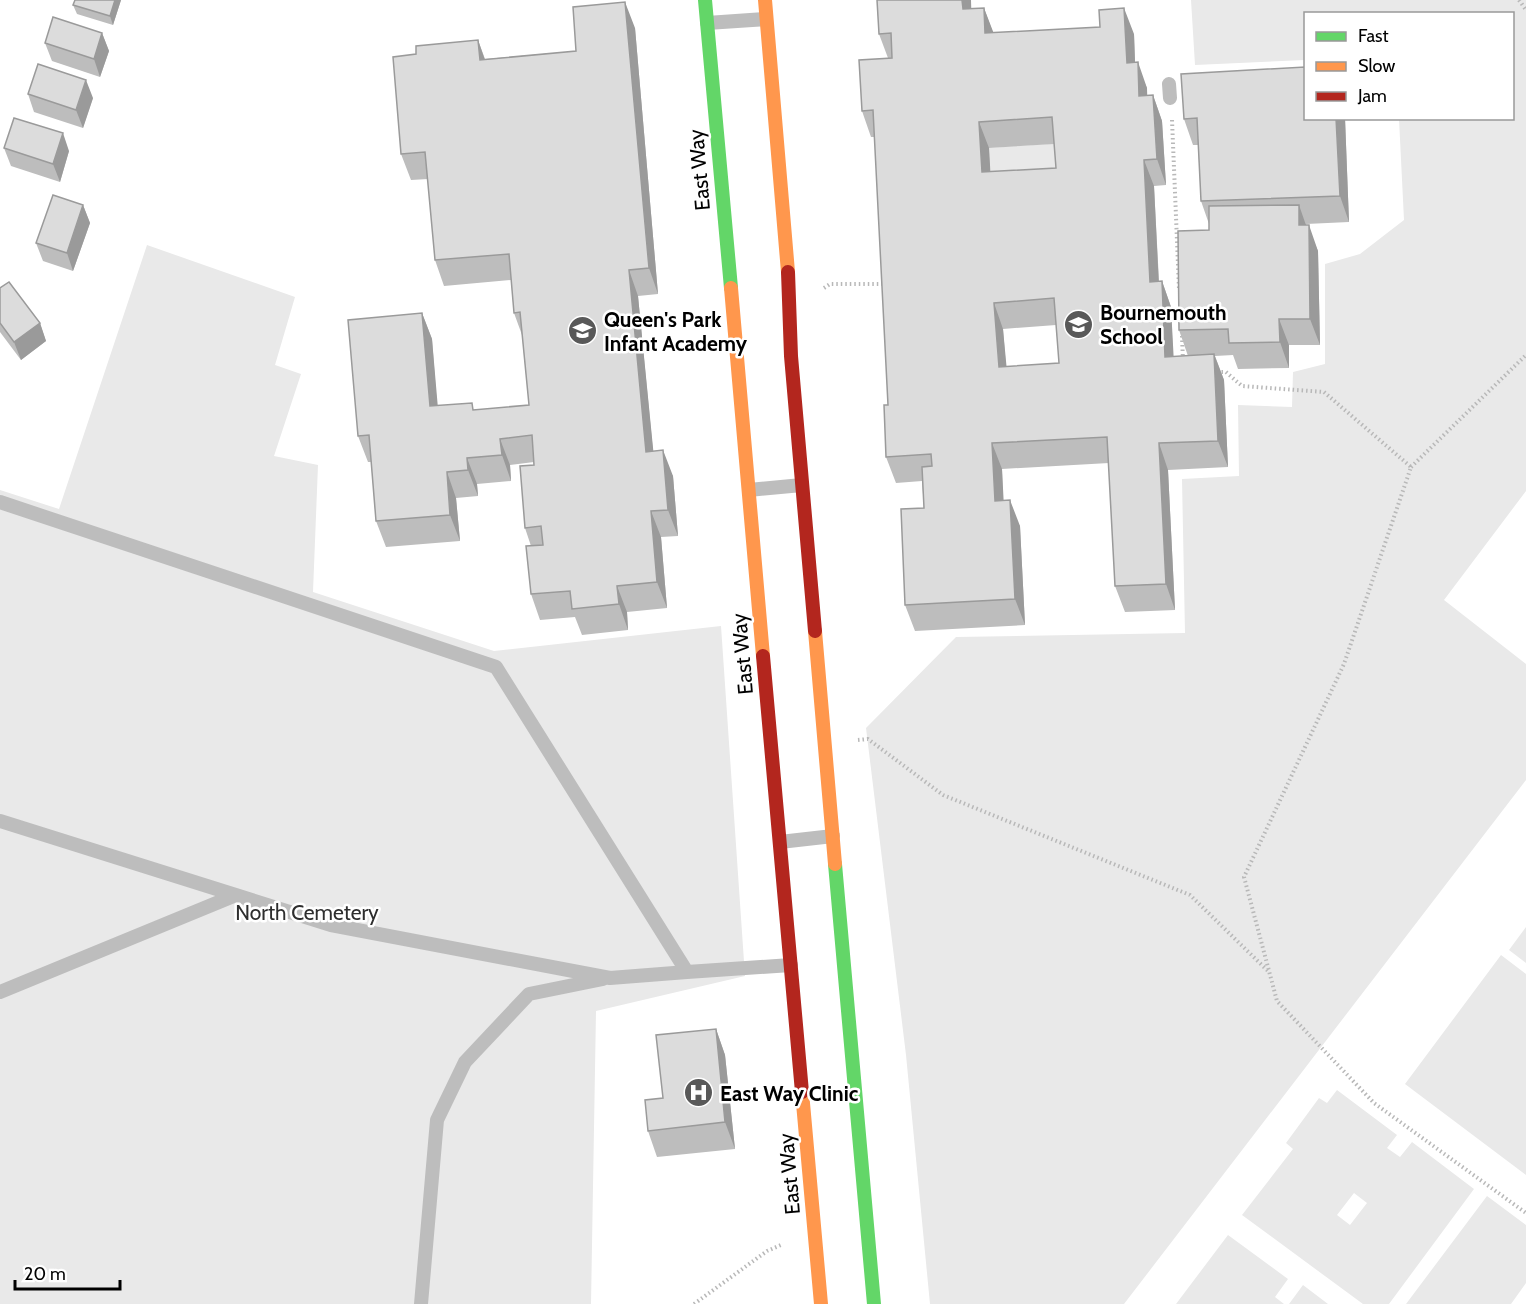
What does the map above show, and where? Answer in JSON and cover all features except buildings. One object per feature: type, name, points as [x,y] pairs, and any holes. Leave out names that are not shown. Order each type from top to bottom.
[{"type":"street","name":"East Way","points":[[705,0],[821,1304]]},
{"type":"street","points":[[765,0],[791,313],[791,356],[874,1304]]},
{"type":"lane","points":[[707,23],[766,18]]},
{"type":"lane","points":[[749,490],[802,485]]},
{"type":"lane","points":[[0,502],[496,668],[687,972]]},
{"type":"lane","points":[[0,820],[331,925],[610,978]]},
{"type":"lane","points":[[780,842],[833,836]]},
{"type":"lane","points":[[0,992],[236,895]]},
{"type":"lane","points":[[421,1304],[437,1120],[465,1062],[529,994],[610,978],[792,966]]},
{"type":"path","points":[[1519,0],[1526,10]]},
{"type":"path","points":[[1169,91],[1179,291]]},
{"type":"path","points":[[791,313],[830,284],[890,284]]},
{"type":"path","points":[[1181,326],[1184,372]]},
{"type":"path","points":[[1526,355],[1411,468],[1344,664],[1244,877],[1277,1001],[1374,1103],[1526,1213]]},
{"type":"path","points":[[1216,372],[1226,372],[1242,386],[1323,392],[1411,468]]},
{"type":"path","points":[[824,741],[868,739],[944,795],[1190,895],[1269,972]]},
{"type":"path","points":[[694,1304],[767,1251],[815,1232]]},
{"type":"green space","points":[[1191,0],[1526,0],[1526,491],[1444,600],[1526,664],[1526,780],[1124,1304],[930,1304],[906,1055],[866,728],[956,637],[1185,633],[1182,479],[1239,476],[1238,405],[1292,407],[1293,372],[1325,364],[1325,264],[1360,254],[1404,220],[1399,120],[1514,120],[1514,12],[1304,12],[1304,60],[1195,65]]},
{"type":"green space","points":[[1062,143],[1066,194],[992,199],[989,148]]},
{"type":"green space","name":"North Cemetery","points":[[147,245],[295,297],[275,365],[301,374],[274,456],[318,465],[313,592],[494,651],[721,626],[745,976],[596,1011],[591,1304],[0,1304],[0,490],[59,509]]},
{"type":"green space","points":[[1526,927],[1526,963],[1509,950]]},
{"type":"green space","points":[[1501,955],[1526,974],[1526,1175],[1405,1084]]},
{"type":"green space","points":[[1337,1090],[1397,1135],[1387,1148],[1400,1157],[1412,1142],[1474,1189],[1389,1304],[1363,1304],[1242,1215],[1293,1149],[1286,1143],[1319,1098],[1327,1103]],"holes":[[[1354,1193],[1367,1203],[1350,1225],[1337,1215]]]},
{"type":"green space","points":[[1487,1196],[1526,1225],[1526,1283],[1511,1304],[1406,1304]]},
{"type":"green space","points":[[1228,1235],[1288,1279],[1275,1297],[1284,1304],[1176,1304]]},
{"type":"green space","points":[[1303,1285],[1328,1304],[1289,1304]]},
{"type":"traffic: fast","points":[[705,0],[731,288]]},
{"type":"traffic: fast","points":[[835,864],[874,1304]]},
{"type":"traffic: slow","points":[[765,0],[788,272]]},
{"type":"traffic: slow","points":[[731,288],[763,656]]},
{"type":"traffic: slow","points":[[815,631],[835,864]]},
{"type":"traffic: slow","points":[[802,1092],[821,1304]]},
{"type":"traffic: jam","points":[[788,272],[791,356],[815,631]]},
{"type":"traffic: jam","points":[[763,656],[802,1092]]},
{"type":"place","name":"Bournemouth School","points":[[1079,324]]},
{"type":"place","name":"Queen's Park Infant Academy","points":[[583,331]]},
{"type":"place","name":"East Way Clinic","points":[[699,1093]]}]
